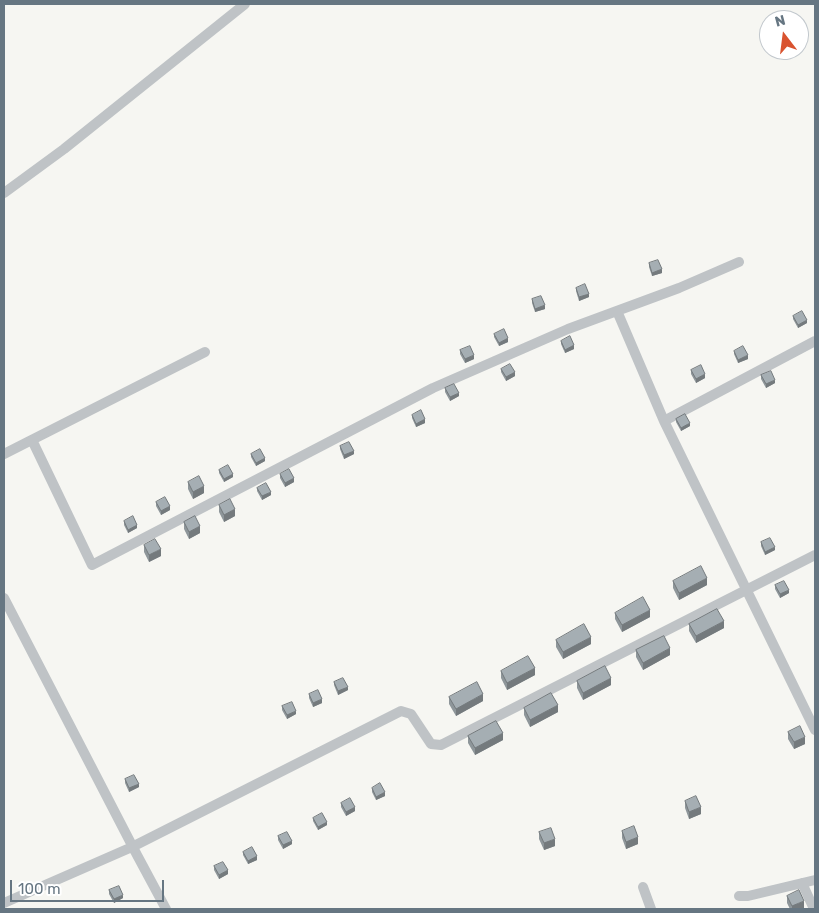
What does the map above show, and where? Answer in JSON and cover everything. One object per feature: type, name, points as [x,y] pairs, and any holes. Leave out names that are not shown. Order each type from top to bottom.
[{"type":"street","points":[[4,193],[64,150],[245,4]]},
{"type":"street","points":[[32,440],[92,565],[433,388],[568,329],[679,288],[739,262]]},
{"type":"street","points":[[617,311],[664,421],[815,730]]},
{"type":"street","points":[[664,421],[815,341]]},
{"type":"street","points":[[4,454],[205,352]]},
{"type":"street","points":[[4,903],[132,846],[401,711],[411,714],[431,744],[441,745],[815,555]]},
{"type":"street","points":[[4,598],[166,909]]},
{"type":"street","points":[[739,896],[748,896],[815,880]]},
{"type":"street","points":[[802,883],[814,909]]},
{"type":"street","points":[[643,887],[651,909]]},
{"type":"building","points":[[658,260],[662,269],[652,273],[649,263]]},
{"type":"building","points":[[585,284],[589,294],[579,297],[576,288]]},
{"type":"building","points":[[541,296],[545,305],[535,309],[532,299]]},
{"type":"building","points":[[802,311],[807,320],[798,325],[793,316]]},
{"type":"building","points":[[504,329],[508,338],[499,343],[494,334]]},
{"type":"building","points":[[570,336],[574,345],[565,350],[561,341]]},
{"type":"building","points":[[470,346],[474,355],[465,359],[460,350]]},
{"type":"building","points":[[743,346],[748,355],[738,360],[734,351]]},
{"type":"building","points":[[510,364],[515,372],[506,377],[501,369]]},
{"type":"building","points":[[701,365],[705,374],[696,379],[691,370]]},
{"type":"building","points":[[771,371],[775,380],[766,384],[761,375]]},
{"type":"building","points":[[454,384],[459,393],[450,397],[445,388]]},
{"type":"building","points":[[421,410],[425,419],[416,424],[412,415]]},
{"type":"building","points":[[685,414],[690,423],[681,428],[676,419]]},
{"type":"building","points":[[349,442],[354,451],[344,455],[340,446]]},
{"type":"building","points":[[260,449],[265,458],[256,463],[251,454]]},
{"type":"building","points":[[228,465],[233,474],[224,479],[219,470]]},
{"type":"building","points":[[289,469],[294,478],[285,483],[280,474]]},
{"type":"building","points":[[199,476],[204,486],[193,492],[188,482]]},
{"type":"building","points":[[266,483],[271,492],[262,496],[257,488]]},
{"type":"building","points":[[165,497],[170,506],[161,511],[156,502]]},
{"type":"building","points":[[230,499],[235,509],[224,515],[219,505]]},
{"type":"building","points":[[133,516],[137,525],[128,530],[124,521]]},
{"type":"building","points":[[195,516],[200,526],[189,532],[184,522]]},
{"type":"building","points":[[770,538],[775,547],[765,552],[761,542]]},
{"type":"building","points":[[155,539],[161,549],[149,555],[144,545]]},
{"type":"building","points":[[701,566],[707,578],[679,593],[673,581]]},
{"type":"building","points":[[784,581],[789,590],[780,594],[775,585]]},
{"type":"building","points":[[643,597],[650,610],[622,625],[615,613]]},
{"type":"building","points":[[717,609],[724,621],[696,636],[689,624]]},
{"type":"building","points":[[584,624],[591,637],[563,652],[556,640]]},
{"type":"building","points":[[664,636],[670,648],[643,663],[636,650]]},
{"type":"building","points":[[528,656],[535,668],[507,683],[501,671]]},
{"type":"building","points":[[605,666],[611,678],[583,693],[577,681]]},
{"type":"building","points":[[343,678],[348,687],[338,691],[334,682]]},
{"type":"building","points":[[477,682],[483,694],[456,709],[449,697]]},
{"type":"building","points":[[318,690],[322,699],[313,703],[309,694]]},
{"type":"building","points":[[551,693],[558,705],[530,720],[524,708]]},
{"type":"building","points":[[292,702],[296,711],[287,715],[282,706]]},
{"type":"building","points":[[496,721],[503,733],[475,748],[468,736]]},
{"type":"building","points":[[800,726],[805,737],[794,742],[788,732]]},
{"type":"building","points":[[134,775],[139,784],[129,788],[125,779]]},
{"type":"building","points":[[380,783],[385,792],[376,797],[372,788]]},
{"type":"building","points":[[696,796],[701,807],[689,812],[685,801]]},
{"type":"building","points":[[350,798],[355,807],[346,812],[341,803]]},
{"type":"building","points":[[322,813],[327,822],[318,827],[313,818]]},
{"type":"building","points":[[634,826],[638,837],[626,842],[622,831]]},
{"type":"building","points":[[551,828],[555,839],[544,843],[539,832]]},
{"type":"building","points":[[287,832],[292,841],[283,845],[278,836]]},
{"type":"building","points":[[252,847],[257,856],[248,861],[243,852]]},
{"type":"building","points":[[223,862],[228,870],[219,875],[214,866]]},
{"type":"building","points":[[119,886],[123,895],[114,899],[109,890]]},
{"type":"building","points":[[799,890],[804,901],[792,906],[787,896]]}]
